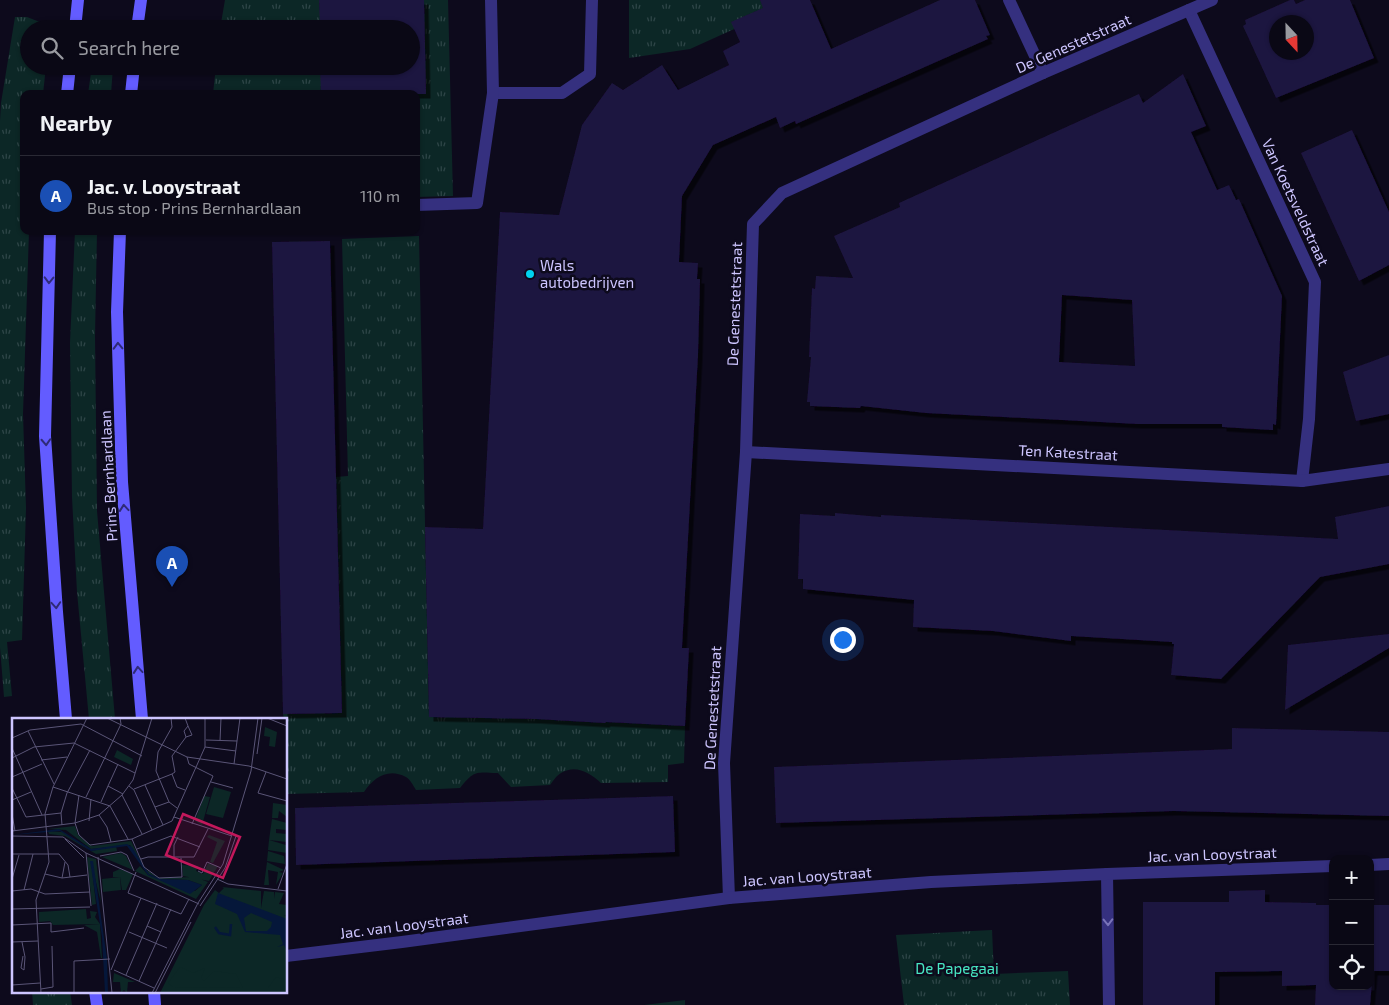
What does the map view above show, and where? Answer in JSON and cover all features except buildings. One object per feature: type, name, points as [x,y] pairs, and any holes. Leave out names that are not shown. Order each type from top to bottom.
[{"type":"main road","points":[[75,20],[78,0]]},
{"type":"main road","points":[[138,20],[141,0]]},
{"type":"main road","points":[[67,90],[69,75]]},
{"type":"main road","points":[[132,90],[133,75]]},
{"type":"main road","points":[[50,235],[45,436],[66,718]]},
{"type":"main road","name":"Prins Bernhardlaan","points":[[120,235],[117,312],[122,482],[142,718]]},
{"type":"main road","points":[[96,992],[97,1005]]},
{"type":"main road","points":[[154,992],[155,1005]]},
{"type":"street","points":[[420,205],[476,203],[493,93],[491,0]]},
{"type":"street","points":[[493,93],[562,93],[590,74],[592,0]]},
{"type":"street","points":[[1009,0],[1043,73]]},
{"type":"street","name":"De Genestetstraat","points":[[729,898],[724,763],[746,452],[753,224],[782,193],[1043,73],[1212,0]]},
{"type":"street","name":"Van Koetsveldstraat","points":[[1189,10],[1315,282],[1310,419],[1302,481]]},
{"type":"street","name":"Ten Katestraat","points":[[746,452],[1302,481],[1389,469]]},
{"type":"street","points":[[1374,865],[1389,864]]},
{"type":"street","name":"Jac. van Looystraat","points":[[288,956],[729,898],[931,882],[1329,866]]},
{"type":"street","points":[[1107,874],[1110,1005]]},
{"type":"green space","points":[[225,0],[448,0],[453,196],[420,197],[420,90],[213,90],[215,75],[420,75],[420,20],[222,20]]},
{"type":"green space","points":[[629,0],[798,0],[690,49],[629,58]]},
{"type":"green space","points":[[15,17],[27,17],[35,20],[20,20],[20,75],[45,75],[43,90],[20,90],[20,235],[29,235],[23,414],[26,508],[22,640],[7,642],[12,696],[4,697],[0,647],[1,103]]},
{"type":"green space","points":[[91,75],[112,75],[111,90],[89,90]]},
{"type":"green space","points":[[75,235],[97,235],[95,336],[97,511],[115,718],[89,718],[77,592],[72,497],[70,343]]},
{"type":"green space","points":[[419,236],[429,716],[685,726],[684,763],[668,765],[668,782],[601,783],[587,773],[572,769],[560,774],[550,785],[511,787],[498,773],[476,773],[460,788],[416,790],[407,778],[393,773],[376,778],[364,792],[288,794],[288,718],[284,718],[283,714],[342,713],[336,477],[348,476],[342,239]]},
{"type":"green space","name":"De Papegaai","points":[[992,930],[994,974],[1068,971],[1070,1005],[904,1005],[896,935]]},
{"type":"green space","points":[[32,992],[70,992],[72,1005],[33,1005]]},
{"type":"green space","points":[[685,1000],[685,1005],[644,1005]]},
{"type":"place","name":"Wals autobedrijven","points":[[530,274]]},
{"type":"place","name":"Jac. v. Looystraat","points":[[172,587]]}]
